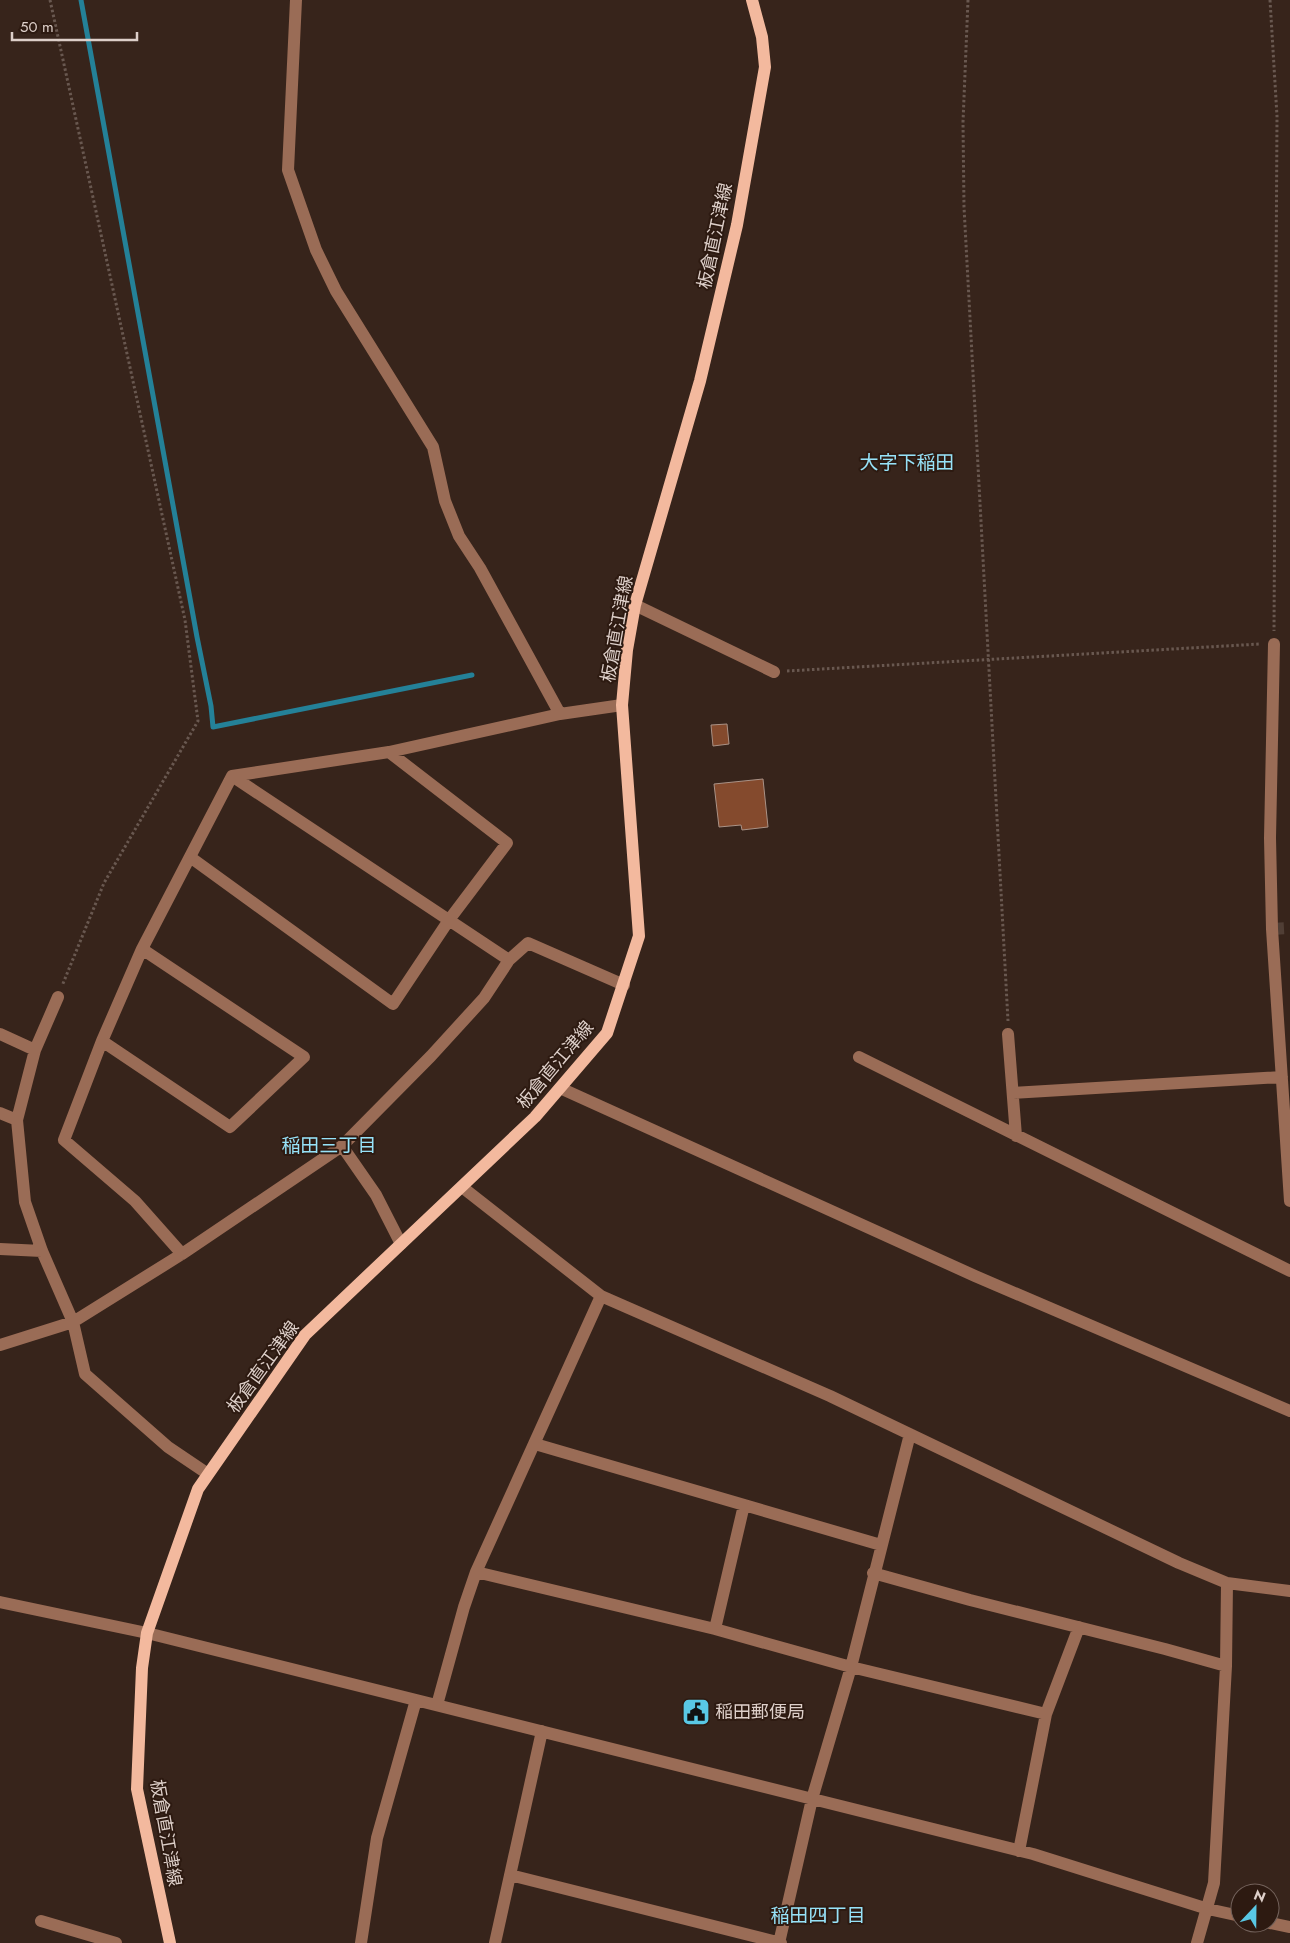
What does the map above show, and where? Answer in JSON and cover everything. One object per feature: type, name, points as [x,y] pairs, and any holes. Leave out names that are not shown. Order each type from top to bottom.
[{"type":"main road","name":"板倉直江津線","points":[[170,1943],[137,1789],[142,1668],[147,1633],[198,1489],[305,1335],[535,1117],[607,1033],[624,985],[638,936],[622,705],[627,650],[635,605],[700,381],[737,224],[765,67],[762,37],[752,0]]},
{"type":"street","points":[[296,0],[288,170],[316,250],[336,290],[433,447],[445,501],[459,536],[480,568],[560,714]]},
{"type":"street","points":[[635,605],[774,672]]},
{"type":"street","points":[[1274,644],[1270,838],[1272,929],[1290,1201]]},
{"type":"street","points":[[232,776],[389,752],[560,714],[622,705]]},
{"type":"street","points":[[190,857],[393,1004],[449,920],[507,843],[389,752]]},
{"type":"street","points":[[232,776],[509,960]]},
{"type":"street","points":[[182,1254],[135,1201],[64,1140],[102,1041],[142,949],[232,776]]},
{"type":"street","points":[[0,1345],[73,1322],[182,1254],[342,1146],[484,998],[509,960],[528,943],[624,985]]},
{"type":"street","points":[[102,1041],[230,1127],[304,1057],[142,949]]},
{"type":"street","points":[[58,997],[34,1050],[17,1120],[25,1202],[42,1251],[73,1322],[85,1374],[168,1447],[208,1474]]},
{"type":"street","points":[[0,1034],[34,1050]]},
{"type":"street","points":[[1008,1034],[1016,1136]]},
{"type":"street","points":[[859,1057],[1290,1271]]},
{"type":"street","points":[[1013,1093],[1282,1077]]},
{"type":"street","points":[[560,1088],[974,1276],[1290,1412]]},
{"type":"street","points":[[0,1113],[17,1120]]},
{"type":"street","points":[[342,1146],[376,1194],[401,1244]]},
{"type":"street","points":[[462,1187],[601,1296],[910,1434],[1179,1563],[1227,1583],[1284,1588],[1290,1591]]},
{"type":"street","points":[[0,1249],[42,1251]]},
{"type":"street","points":[[438,1705],[464,1607],[476,1572],[601,1296]]},
{"type":"street","points":[[510,1875],[780,1943],[812,1799],[851,1667],[873,1573],[910,1434]]},
{"type":"street","points":[[535,1444],[623,1472],[881,1545]]},
{"type":"street","points":[[715,1629],[744,1505]]},
{"type":"street","points":[[476,1572],[715,1629],[851,1667],[1046,1714]]},
{"type":"street","points":[[873,1573],[1226,1666]]},
{"type":"street","points":[[1197,1943],[1214,1883],[1226,1666],[1227,1583]]},
{"type":"street","points":[[0,1602],[147,1633],[1019,1851],[1208,1909],[1230,1914]]},
{"type":"street","points":[[1019,1851],[1046,1714],[1079,1627]]},
{"type":"street","points":[[362,1943],[377,1838],[416,1700]]},
{"type":"street","points":[[495,1943],[542,1731]]},
{"type":"street","points":[[41,1922],[116,1943]]},
{"type":"path","points":[[50,0],[185,620],[198,720],[104,884],[58,997]]},
{"type":"path","points":[[968,0],[962,122],[964,207],[1008,1034]]},
{"type":"path","points":[[774,672],[988,658],[1274,644],[1277,116],[1270,0]]},
{"type":"building","points":[[727,724],[729,744],[713,746],[711,725]]},
{"type":"building","points":[[763,779],[768,827],[742,830],[741,825],[719,827],[714,784]]},
{"type":"waterway","points":[[81,0],[211,706],[213,727],[472,675]]},
{"type":"tunnel","points":[[1272,929],[1290,928]]},
{"type":"place","name":"稲田郵便局","points":[[696,1712]]},
{"type":"district","name":"大字下稲田","points":[[907,462]]},
{"type":"district","name":"稲田三丁目","points":[[329,1145]]},
{"type":"district","name":"稲田四丁目","points":[[818,1915]]}]
